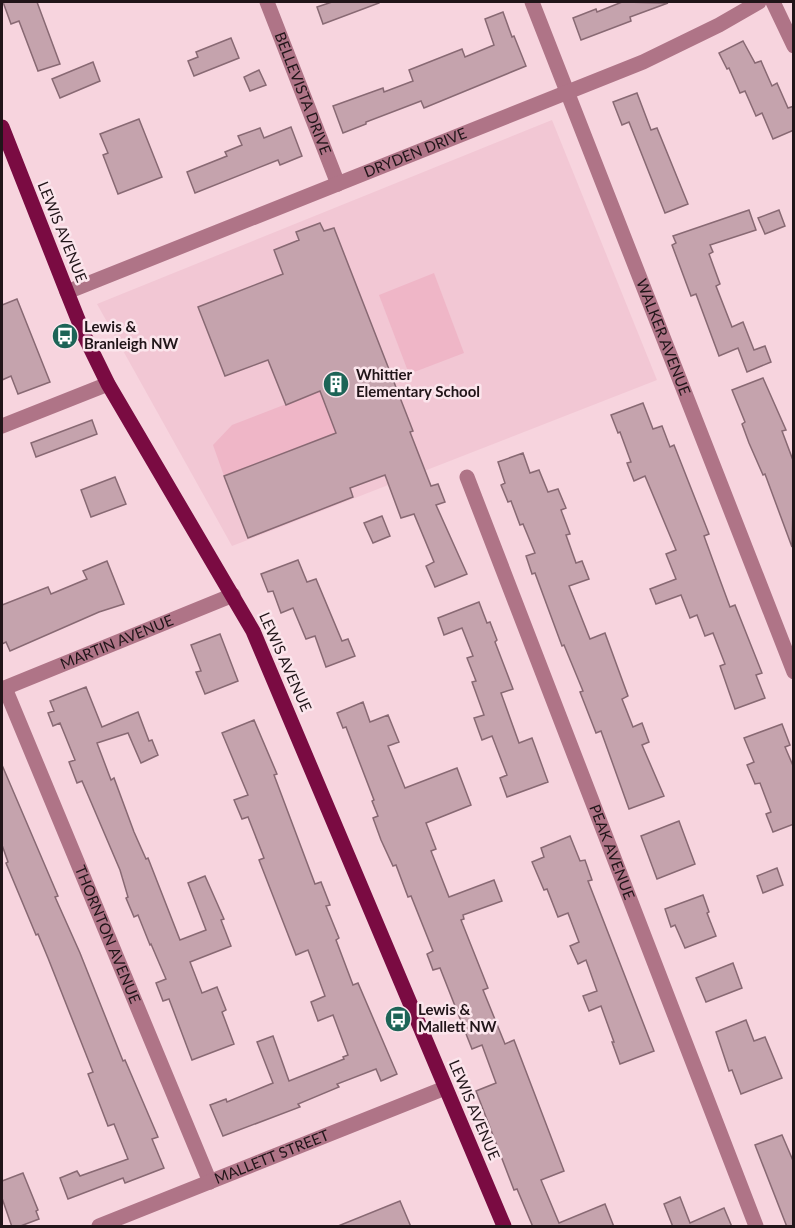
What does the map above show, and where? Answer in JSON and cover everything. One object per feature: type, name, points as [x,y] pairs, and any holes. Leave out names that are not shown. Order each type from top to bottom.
[{"type":"main road","name":"LEWIS AVENUE","points":[[3,138],[85,337],[108,384],[253,631],[504,1227]]},
{"type":"street","name":"BELLEVISTA DRIVE","points":[[267,2],[338,184]]},
{"type":"street","name":"WALKER AVENUE","points":[[532,2],[794,672]]},
{"type":"street","name":"DRYDEN DRIVE","points":[[66,292],[653,57],[719,25],[759,2]]},
{"type":"street","points":[[773,2],[794,46]]},
{"type":"street","points":[[2,426],[108,384]]},
{"type":"street","name":"PEAK AVENUE","points":[[467,477],[756,1227]]},
{"type":"street","name":"MARTIN AVENUE","points":[[3,688],[233,595]]},
{"type":"street","name":"THORNTON AVENUE","points":[[3,688],[210,1182]]},
{"type":"street","name":"MALLETT STREET","points":[[99,1227],[445,1088]]},
{"type":"shaded area","points":[[552,120],[657,380],[232,546],[97,304]]},
{"type":"shaded area","points":[[434,273],[464,353],[409,374],[379,295]]},
{"type":"shaded area","points":[[320,391],[336,433],[224,476],[213,445],[232,425]]},
{"type":"building","points":[[3,2],[37,2],[60,64],[38,71],[19,21],[11,24]]},
{"type":"building","points":[[332,2],[379,3],[323,24],[317,7]]},
{"type":"building","points":[[622,2],[668,3],[630,17],[631,21],[581,40],[573,18]]},
{"type":"building","points":[[503,12],[526,66],[424,108],[421,101],[343,133],[333,106],[383,88],[384,92],[413,81],[409,70],[462,49],[465,57],[494,45],[485,19]]},
{"type":"building","points":[[231,38],[239,58],[194,76],[188,61],[198,57],[196,52]]},
{"type":"building","points":[[743,41],[755,63],[761,61],[772,86],[777,83],[788,108],[794,106],[794,130],[773,139],[762,113],[756,116],[745,91],[740,93],[729,68],[727,69],[719,53]]},
{"type":"building","points":[[93,62],[100,81],[60,98],[52,79]]},
{"type":"building","points":[[259,70],[266,85],[250,91],[244,77]]},
{"type":"building","points":[[637,93],[651,130],[657,128],[688,204],[665,213],[629,122],[622,125],[613,102]]},
{"type":"building","points":[[139,119],[162,177],[118,194],[103,155],[108,153],[100,134]]},
{"type":"building","points":[[291,127],[302,156],[280,165],[278,160],[195,193],[187,172],[227,156],[225,152],[242,145],[238,136],[260,128],[264,138]]},
{"type":"building","points":[[749,210],[756,230],[710,245],[713,252],[709,254],[720,284],[716,286],[732,327],[743,322],[754,350],[765,346],[771,362],[747,372],[738,348],[719,356],[696,294],[691,296],[672,245],[676,243],[673,236]]},
{"type":"building","points":[[779,210],[785,226],[765,234],[758,218]]},
{"type":"building","name":"Whittier Elementary School","points":[[320,223],[324,231],[334,228],[413,431],[410,432],[431,486],[438,484],[445,502],[436,505],[467,574],[435,587],[426,566],[434,562],[414,514],[401,518],[385,475],[350,488],[353,497],[248,538],[224,476],[336,433],[320,391],[286,405],[268,360],[225,376],[198,307],[283,274],[274,250],[299,240],[296,232]]},
{"type":"building","points":[[17,299],[50,382],[18,394],[11,376],[2,380],[2,305]]},
{"type":"building","points":[[763,378],[786,430],[782,431],[794,463],[792,547],[765,474],[763,475],[749,443],[742,424],[745,422],[732,390]]},
{"type":"building","points":[[643,403],[653,429],[662,426],[670,447],[674,445],[709,534],[704,536],[730,607],[735,605],[762,673],[756,675],[765,698],[735,709],[720,666],[725,664],[713,633],[705,636],[697,615],[690,618],[681,595],[656,604],[650,589],[676,579],[666,554],[676,550],[645,476],[634,481],[627,463],[631,462],[611,415]]},
{"type":"building","points":[[92,420],[97,434],[36,457],[31,443]]},
{"type":"building","points":[[523,453],[530,473],[539,470],[548,492],[558,489],[566,508],[561,510],[570,534],[566,535],[576,563],[582,561],[589,579],[569,586],[590,639],[605,633],[628,696],[622,699],[633,727],[642,723],[649,742],[642,745],[664,796],[629,809],[601,731],[596,733],[580,692],[583,691],[564,645],[562,646],[535,573],[532,574],[526,556],[535,553],[523,524],[520,525],[511,501],[508,502],[501,485],[505,483],[498,462]]},
{"type":"building","points":[[115,477],[126,504],[91,517],[81,490]]},
{"type":"building","points":[[382,516],[390,536],[373,543],[364,523]]},
{"type":"building","points":[[298,560],[307,582],[316,579],[342,641],[348,639],[355,656],[326,667],[315,636],[306,639],[293,608],[281,613],[273,591],[268,592],[261,574]]},
{"type":"building","points":[[107,561],[124,604],[99,612],[10,651],[6,642],[2,644],[2,605],[48,587],[51,594],[87,579],[83,571]]},
{"type":"building","points":[[479,602],[487,623],[490,622],[513,689],[501,693],[519,743],[532,738],[548,782],[507,797],[500,778],[507,775],[492,736],[482,740],[474,718],[484,715],[472,682],[476,681],[467,658],[473,656],[462,628],[444,635],[438,618]]},
{"type":"building","points":[[220,634],[238,681],[205,694],[196,672],[201,671],[191,645]]},
{"type":"building","points":[[86,687],[102,727],[138,712],[149,741],[152,740],[158,755],[141,763],[128,733],[97,743],[111,780],[114,778],[134,832],[146,859],[148,858],[180,940],[206,930],[188,883],[205,876],[224,919],[221,920],[231,946],[190,962],[202,993],[217,987],[226,1010],[222,1012],[234,1044],[192,1060],[169,999],[163,1001],[156,983],[166,979],[138,915],[134,917],[126,898],[128,897],[120,870],[82,781],[77,783],[69,762],[75,760],[60,723],[53,726],[48,713],[54,711],[50,701]]},
{"type":"building","points":[[363,702],[370,722],[388,715],[399,742],[388,746],[405,788],[457,768],[471,805],[426,823],[436,849],[431,851],[449,897],[494,880],[502,901],[463,915],[464,919],[461,920],[488,988],[483,990],[505,1044],[514,1040],[564,1171],[541,1180],[559,1223],[605,1204],[614,1227],[533,1227],[517,1189],[514,1190],[476,1091],[496,1083],[482,1045],[472,1049],[440,968],[433,970],[427,954],[433,951],[411,896],[408,897],[396,865],[393,866],[381,840],[373,818],[378,816],[372,801],[374,800],[346,727],[343,728],[337,713]]},
{"type":"building","points":[[254,720],[277,774],[274,775],[315,884],[321,882],[330,905],[326,906],[339,938],[336,940],[353,985],[358,983],[397,1074],[381,1081],[376,1069],[337,1084],[339,1087],[298,1104],[300,1107],[223,1136],[210,1105],[226,1099],[227,1102],[273,1083],[257,1042],[273,1036],[289,1081],[344,1059],[343,1057],[348,1055],[333,1015],[318,1021],[311,1002],[325,996],[308,950],[296,955],[259,860],[264,858],[248,817],[242,819],[234,800],[248,795],[222,733]]},
{"type":"building","points":[[782,724],[790,745],[785,747],[794,768],[794,824],[773,832],[766,814],[771,812],[760,783],[755,784],[747,765],[754,762],[744,738]]},
{"type":"building","points":[[2,765],[58,896],[55,897],[123,1061],[125,1060],[158,1137],[152,1139],[164,1168],[125,1183],[123,1178],[68,1199],[60,1178],[77,1171],[80,1176],[128,1159],[114,1124],[108,1126],[88,1074],[93,1072],[48,958],[6,863],[8,862],[2,845]]},
{"type":"building","points":[[679,821],[695,864],[657,879],[641,836]]},
{"type":"building","points":[[570,836],[580,861],[585,860],[592,880],[588,881],[654,1051],[620,1064],[601,1006],[589,1011],[583,996],[597,991],[586,960],[578,964],[570,946],[579,942],[568,913],[558,917],[547,889],[544,890],[532,862],[544,857],[541,848]]},
{"type":"building","points":[[777,868],[783,885],[763,893],[757,876]]},
{"type":"building","points":[[703,895],[716,936],[685,948],[675,925],[671,927],[665,909]]},
{"type":"building","points":[[733,963],[742,988],[706,1002],[696,978]]},
{"type":"building","points":[[746,1020],[754,1041],[765,1037],[782,1078],[741,1094],[732,1070],[729,1071],[716,1032]]},
{"type":"building","points":[[782,1135],[794,1163],[794,1227],[787,1227],[755,1145]]},
{"type":"building","points":[[23,1173],[38,1210],[36,1211],[39,1219],[12,1227],[2,1198],[2,1181]]},
{"type":"building","points":[[680,1197],[690,1223],[724,1208],[732,1227],[673,1227],[664,1204]]},
{"type":"building","points":[[400,1201],[411,1227],[338,1226]]},
{"type":"place","name":"Lewis & Branleigh NW","points":[[65,336]]},
{"type":"place","name":"Whittier Elementary School","points":[[336,384]]},
{"type":"place","name":"Lewis & Mallett NW","points":[[398,1019]]}]
